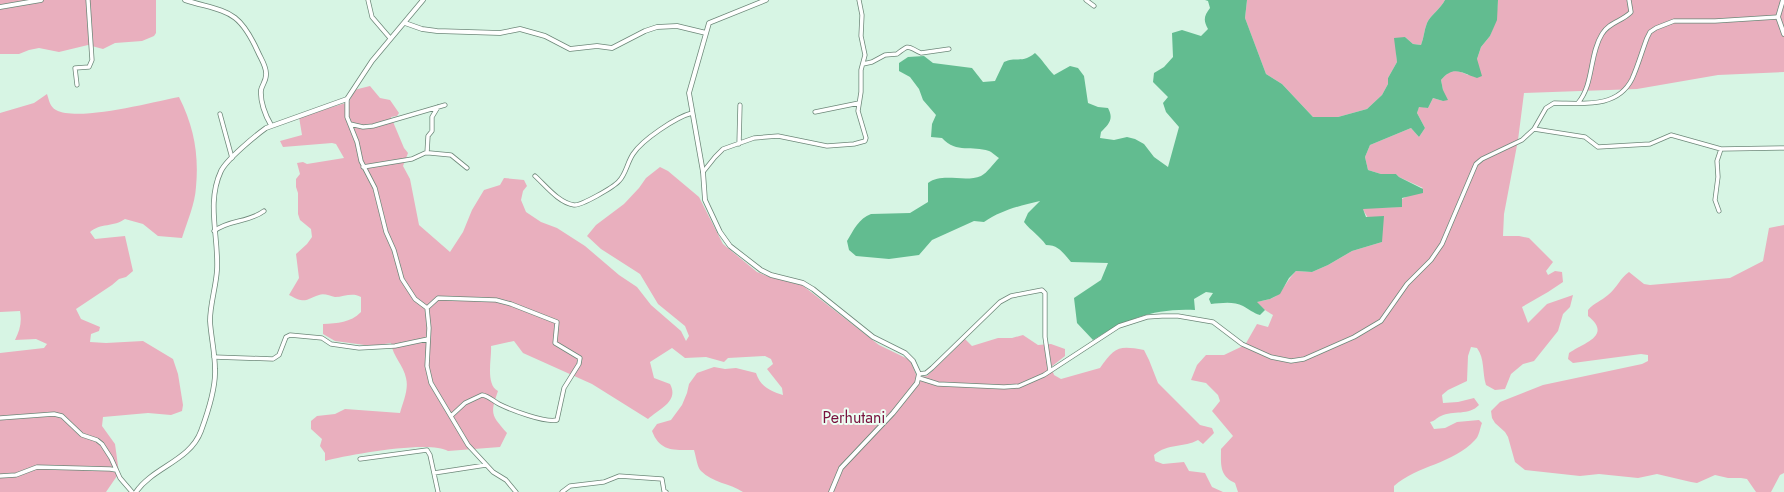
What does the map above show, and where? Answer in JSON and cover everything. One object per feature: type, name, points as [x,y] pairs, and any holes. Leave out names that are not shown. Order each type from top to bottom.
[{"type":"street","points":[[0,7],[41,0]]},
{"type":"street","points":[[77,85],[75,68],[89,67],[92,60],[88,0]]},
{"type":"street","points":[[185,0],[228,12],[236,18],[247,31],[266,70],[266,78],[262,87],[261,95],[266,115],[271,125]]},
{"type":"street","points":[[368,0],[372,17],[390,38]]},
{"type":"street","points":[[424,0],[390,38],[361,76],[347,99],[347,117],[364,167],[375,188],[386,232],[394,250],[402,279],[415,299],[427,308],[429,328],[428,375],[430,383],[463,438],[486,465],[493,472],[506,480],[516,492]]},
{"type":"street","points":[[766,0],[748,9],[712,22],[707,26],[701,57],[689,89],[703,172],[705,200],[720,232],[730,246],[761,270],[771,275],[803,283],[813,289],[873,337],[910,357],[919,376],[938,384],[1013,387],[1026,383],[1050,371],[1109,331],[1119,326],[1147,317],[1168,315],[1204,320],[1217,324],[1242,344],[1271,357],[1285,361],[1296,361],[1354,338],[1381,321],[1407,284],[1431,260],[1442,244],[1476,164],[1482,159],[1522,140],[1534,129],[1549,105],[1554,103],[1600,102],[1610,100],[1621,94],[1632,78],[1646,38],[1650,32],[1666,23],[1674,21],[1723,20],[1778,16]]},
{"type":"street","points":[[703,172],[723,149],[754,138],[772,136],[827,146],[864,142],[866,138],[858,111],[865,55],[862,36],[862,15],[859,0]]},
{"type":"street","points":[[1086,0],[1094,6]]},
{"type":"street","points":[[1578,103],[1586,89],[1592,61],[1599,40],[1606,28],[1632,12],[1629,0]]},
{"type":"street","points":[[1783,0],[1778,16],[1784,34]]},
{"type":"street","points":[[405,23],[422,29],[437,31],[500,33],[520,29],[545,36],[570,49],[597,46],[612,48],[645,31],[657,27],[677,26],[706,33]]},
{"type":"street","points":[[863,64],[872,62],[885,54],[898,54],[902,49],[908,47],[916,49],[921,53],[949,49]]},
{"type":"street","points":[[136,492],[147,481],[180,457],[197,439],[205,419],[215,379],[210,320],[217,270],[213,207],[216,186],[222,170],[256,135],[271,125],[342,102],[347,99]]},
{"type":"street","points":[[342,102],[346,106]]},
{"type":"street","points":[[815,112],[859,103]]},
{"type":"street","points":[[350,124],[363,127],[373,126],[445,105]]},
{"type":"street","points":[[738,144],[740,105]]},
{"type":"street","points":[[427,152],[428,136],[432,129],[432,117],[438,107]]},
{"type":"street","points":[[535,176],[561,200],[572,205],[580,205],[619,181],[633,154],[646,141],[682,116],[692,113]]},
{"type":"street","points":[[220,114],[232,158]]},
{"type":"street","points":[[1534,129],[1580,135],[1598,147],[1650,144],[1671,135],[1721,149],[1784,148]]},
{"type":"street","points":[[1719,211],[1715,200],[1718,176],[1717,161],[1721,149]]},
{"type":"street","points":[[364,167],[412,159],[427,152],[451,154],[467,168]]},
{"type":"street","points":[[214,231],[224,224],[254,218],[264,211]]},
{"type":"street","points":[[831,492],[841,468],[893,413],[919,376],[932,368],[1000,302],[1011,296],[1042,290],[1045,293],[1045,337],[1050,371]]},
{"type":"street","points":[[427,308],[438,298],[468,298],[503,301],[557,322],[556,343],[580,358],[579,364],[564,388],[557,420],[542,418],[517,411],[482,395],[465,403],[451,416]]},
{"type":"street","points":[[214,358],[273,359],[279,355],[286,337],[290,335],[322,338],[331,344],[359,348],[395,346],[428,339]]},
{"type":"street","points":[[0,418],[54,414],[62,416],[78,432],[97,440],[102,444],[111,458],[120,478],[132,492]]},
{"type":"street","points":[[360,459],[428,450],[438,492]]},
{"type":"street","points":[[434,473],[486,465]]},
{"type":"street","points":[[0,476],[16,475],[37,468],[116,470]]},
{"type":"street","points":[[562,492],[570,486],[604,482],[615,477],[626,476],[662,479],[664,491],[666,492]]},
{"type":"green space","points":[[0,0],[156,0],[156,33],[154,36],[142,41],[115,43],[103,49],[88,45],[59,52],[39,48],[19,54],[0,54]]},
{"type":"green space","points":[[1247,0],[1445,0],[1427,23],[1421,45],[1413,44],[1405,37],[1396,52],[1397,62],[1388,78],[1388,84],[1382,95],[1367,109],[1338,117],[1313,117],[1282,84],[1266,74],[1245,18]]},
{"type":"green space","points":[[1498,0],[1784,0],[1784,72],[1718,75],[1637,89],[1524,93],[1518,140],[1504,214],[1503,236],[1519,236],[1529,238],[1553,262],[1546,271],[1548,275],[1555,271],[1562,272],[1563,282],[1522,307],[1528,323],[1547,304],[1573,295],[1570,307],[1563,314],[1558,331],[1534,361],[1523,364],[1511,374],[1505,389],[1495,390],[1486,385],[1480,352],[1477,348],[1471,347],[1468,356],[1467,381],[1448,390],[1442,395],[1443,403],[1458,402],[1474,398],[1479,405],[1471,411],[1446,414],[1430,422],[1434,429],[1445,428],[1457,422],[1479,420],[1482,423],[1478,437],[1466,448],[1446,460],[1403,479],[1394,486],[1394,492],[1238,492],[1235,483],[1226,477],[1221,465],[1221,449],[1233,436],[1212,411],[1220,401],[1218,395],[1206,383],[1191,380],[1197,365],[1206,355],[1224,355],[1245,345],[1257,324],[1268,327],[1273,315],[1256,302],[1269,299],[1278,294],[1296,271],[1312,272],[1328,265],[1352,251],[1382,242],[1362,208],[1402,207],[1402,199],[1423,188],[1399,177],[1396,174],[1381,174],[1368,170],[1365,157],[1370,145],[1411,128],[1419,137],[1425,128],[1417,113],[1419,106],[1428,108],[1433,98],[1443,101],[1441,80],[1450,72],[1456,71],[1468,75],[1477,59],[1481,47],[1490,36],[1496,20]]},
{"type":"green space","name":"Perhutani","points":[[370,86],[380,98],[390,100],[399,113],[397,116],[391,117],[404,148],[408,153],[403,166],[410,179],[419,225],[450,252],[463,232],[472,210],[484,190],[500,185],[504,178],[524,180],[527,186],[523,191],[521,200],[526,212],[541,222],[557,228],[585,246],[619,275],[637,287],[651,305],[681,331],[686,341],[689,336],[685,326],[658,304],[640,274],[601,249],[587,236],[596,225],[624,204],[646,178],[660,167],[668,171],[699,197],[723,244],[757,272],[802,285],[879,345],[910,360],[917,377],[927,376],[965,339],[972,346],[998,338],[1012,338],[1023,335],[1038,345],[1051,344],[1065,349],[1065,356],[1051,367],[1054,375],[1061,379],[1100,368],[1118,349],[1128,348],[1144,350],[1158,383],[1200,425],[1212,428],[1214,433],[1203,444],[1198,440],[1159,451],[1154,455],[1155,461],[1163,464],[1184,462],[1189,471],[1205,473],[1212,487],[1223,492],[743,492],[716,481],[701,471],[694,450],[674,450],[668,448],[659,443],[652,431],[657,424],[671,420],[682,405],[689,384],[697,373],[714,367],[725,369],[736,368],[756,373],[763,385],[774,392],[783,395],[782,388],[767,369],[773,364],[771,359],[765,356],[728,358],[724,362],[706,357],[685,358],[672,348],[650,362],[654,378],[670,384],[672,395],[670,400],[663,408],[648,419],[592,384],[523,353],[514,341],[491,346],[490,377],[494,388],[498,391],[493,410],[495,418],[507,433],[500,447],[448,451],[438,448],[407,448],[369,452],[325,461],[325,453],[320,446],[322,439],[311,429],[311,421],[317,416],[335,414],[345,409],[400,413],[407,382],[403,369],[394,353],[391,343],[372,346],[335,341],[323,334],[323,324],[339,323],[357,316],[361,312],[361,297],[351,295],[335,297],[323,294],[307,300],[299,300],[289,295],[299,278],[296,254],[312,237],[311,229],[300,220],[298,214],[296,179],[300,174],[297,163],[303,162],[307,164],[344,158],[336,144],[332,143],[283,147],[280,141],[302,135],[299,117],[349,102],[354,90]]},
{"type":"green space","points":[[47,94],[54,109],[67,113],[81,114],[116,110],[179,97],[192,130],[196,152],[197,175],[195,193],[182,238],[158,236],[143,224],[125,219],[116,223],[98,227],[90,232],[95,239],[125,236],[133,271],[76,309],[81,319],[100,327],[99,331],[91,334],[90,342],[106,343],[143,341],[173,359],[178,374],[183,405],[182,411],[171,415],[148,413],[103,417],[102,426],[115,444],[119,473],[106,492],[0,492],[0,353],[44,348],[47,344],[36,339],[15,340],[20,326],[20,311],[0,312],[0,113],[34,103]]},
{"type":"green space","points":[[1784,225],[1784,473],[1780,475],[1771,492],[1756,492],[1747,479],[1741,478],[1728,478],[1715,475],[1697,483],[1657,474],[1638,478],[1599,474],[1580,476],[1525,470],[1515,462],[1508,437],[1492,418],[1491,411],[1500,402],[1543,385],[1642,364],[1648,361],[1648,355],[1641,354],[1573,363],[1568,359],[1569,353],[1588,342],[1597,334],[1598,329],[1595,323],[1588,316],[1588,310],[1611,292],[1626,274],[1629,272],[1644,284],[1650,285],[1730,278],[1763,261],[1769,228]]},
{"type":"shaded area","points":[[1205,0],[1247,0],[1245,18],[1266,74],[1282,84],[1313,117],[1338,117],[1367,109],[1382,95],[1388,84],[1388,78],[1397,62],[1394,38],[1405,37],[1413,44],[1421,45],[1427,23],[1445,0],[1498,0],[1497,20],[1490,36],[1481,47],[1477,59],[1482,76],[1477,78],[1462,72],[1454,71],[1446,75],[1441,80],[1443,90],[1448,100],[1443,101],[1433,98],[1428,108],[1419,107],[1417,113],[1425,128],[1419,137],[1411,128],[1370,145],[1365,157],[1368,170],[1381,174],[1396,174],[1423,189],[1423,193],[1402,198],[1402,207],[1363,209],[1366,217],[1384,216],[1382,242],[1352,251],[1328,265],[1312,272],[1296,271],[1289,278],[1280,294],[1270,299],[1257,302],[1265,310],[1260,315],[1236,303],[1211,304],[1209,299],[1213,293],[1206,292],[1194,299],[1195,310],[1167,311],[1141,316],[1118,326],[1093,340],[1077,323],[1074,298],[1101,280],[1108,263],[1071,262],[1058,248],[1046,245],[1024,222],[1028,213],[1040,201],[1004,211],[984,222],[974,221],[932,240],[919,255],[889,259],[856,256],[849,250],[847,241],[863,218],[871,214],[910,213],[928,202],[928,183],[940,178],[974,178],[981,176],[999,158],[993,153],[983,149],[959,148],[953,146],[942,138],[931,137],[932,124],[936,115],[923,100],[919,89],[910,77],[899,71],[899,63],[908,57],[924,56],[933,63],[972,68],[983,82],[995,81],[1004,62],[1008,60],[1023,59],[1035,53],[1054,75],[1070,66],[1078,68],[1084,76],[1088,103],[1098,107],[1108,108],[1111,115],[1110,121],[1101,132],[1100,138],[1114,140],[1127,137],[1135,139],[1144,144],[1154,157],[1168,167],[1179,127],[1166,112],[1163,103],[1168,97],[1153,82],[1154,73],[1164,67],[1173,57],[1172,33],[1182,30],[1201,36],[1208,29],[1205,23],[1205,18],[1206,13],[1210,8],[1208,1]]}]
